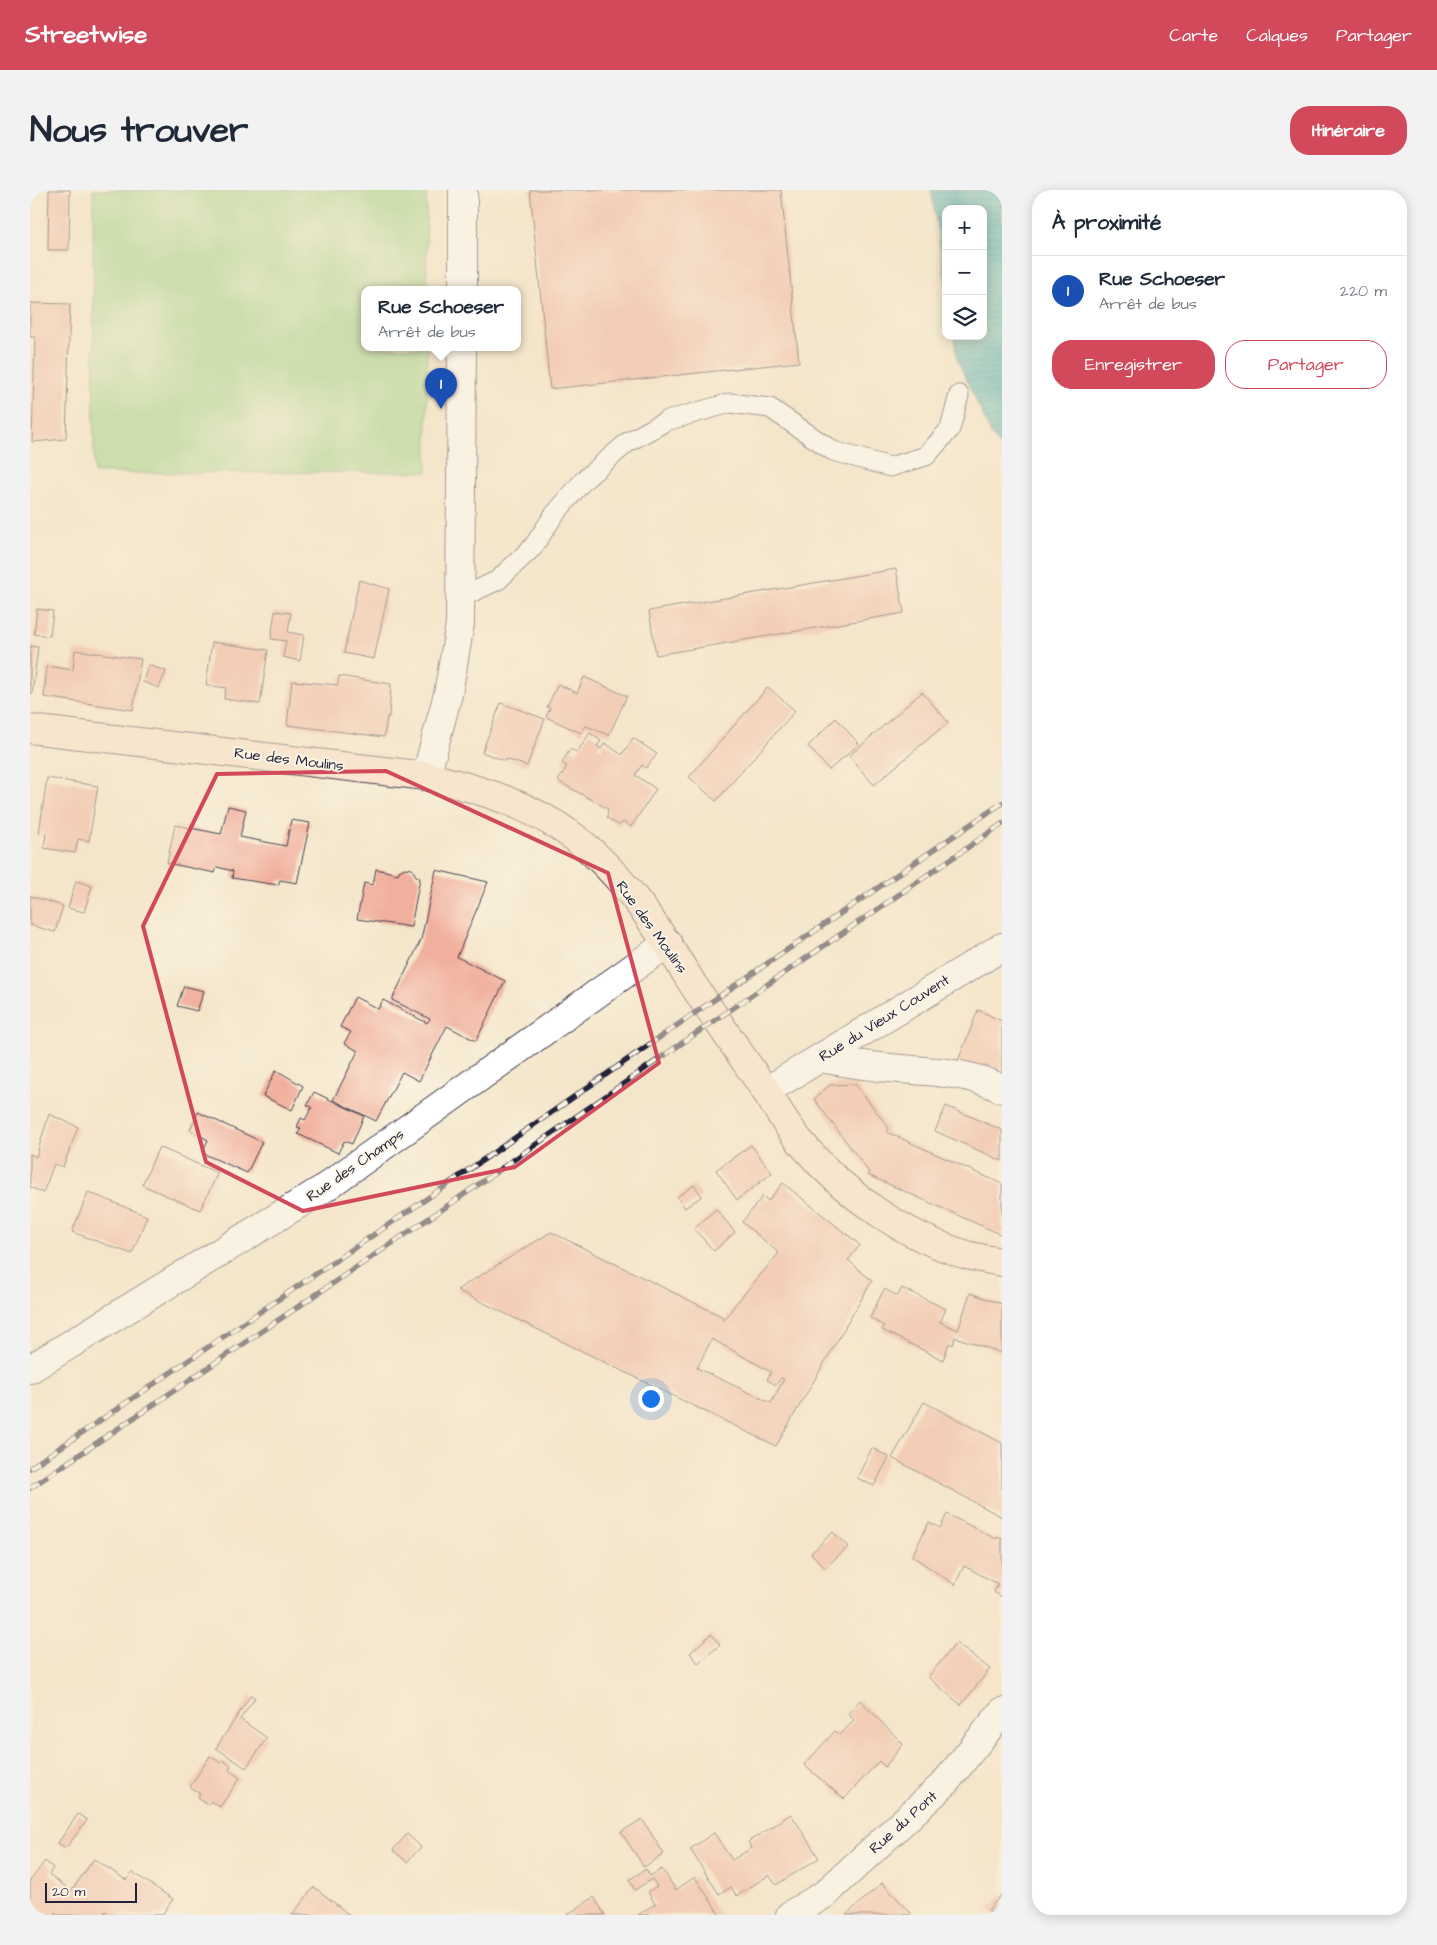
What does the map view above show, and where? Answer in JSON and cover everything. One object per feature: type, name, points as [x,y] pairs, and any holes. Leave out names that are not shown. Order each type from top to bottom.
[{"type":"main road","name":"Rue des Moulins","points":[[30,729],[426,776],[474,788],[511,801],[545,818],[574,837],[601,860],[625,887],[668,943],[698,992],[802,1145],[836,1180],[865,1203],[900,1225],[937,1244],[968,1255],[1002,1262]]},
{"type":"street","points":[[463,190],[463,286]]},
{"type":"street","points":[[426,776],[448,694],[460,624],[462,351]]},
{"type":"street","name":"Rue des Champs","points":[[30,1370],[323,1189],[668,943]]},
{"type":"street","name":"Rue du Vieux Couvent","points":[[766,1090],[1002,947]]},
{"type":"street","points":[[820,1058],[855,1065],[965,1074],[1002,1089]]},
{"type":"street","name":"Rue du Pont","points":[[790,1915],[825,1894],[944,1784],[1002,1712]]},
{"type":"lane","points":[[460,598],[498,580],[533,547],[554,515],[584,480],[628,442],[666,421],[730,403],[770,408],[833,451],[890,467],[926,456],[950,430],[959,395]]},
{"type":"highlighted area","points":[[386,771],[608,873],[659,1063],[515,1167],[303,1211],[206,1162],[143,926],[217,774]]},
{"type":"green space","points":[[93,190],[426,190],[427,286],[361,286],[361,351],[427,351],[427,472],[94,473]]},
{"type":"water","points":[[931,190],[1002,190],[1002,450],[992,436],[957,359],[955,340],[987,340],[987,205],[942,205],[942,260]]},
{"type":"building","points":[[49,190],[70,190],[69,250],[48,250]]},
{"type":"building","points":[[530,190],[781,190],[799,362],[550,389]]},
{"type":"building","points":[[30,303],[70,304],[66,439],[32,442],[35,337],[30,337]]},
{"type":"building","points":[[896,569],[904,613],[656,655],[649,611]]},
{"type":"building","points":[[359,580],[389,589],[374,659],[344,653]]},
{"type":"building","points":[[37,609],[53,611],[50,636],[34,634]]},
{"type":"building","points":[[275,611],[291,613],[288,632],[304,635],[300,661],[283,657],[286,641],[271,639]]},
{"type":"building","points":[[212,642],[268,650],[260,704],[224,699],[226,688],[206,685]]},
{"type":"building","points":[[30,646],[38,647],[32,694],[30,693]]},
{"type":"building","points":[[75,650],[141,659],[133,710],[44,697],[47,666],[73,670]]},
{"type":"building","points":[[148,665],[166,671],[159,688],[143,682]]},
{"type":"building","points":[[339,676],[391,684],[389,717],[387,717],[384,737],[287,725],[292,681],[338,685]]},
{"type":"building","points":[[584,677],[627,696],[609,735],[586,726],[581,733],[546,717],[550,708],[547,707],[558,684],[577,693]]},
{"type":"building","points":[[768,687],[795,711],[716,801],[689,777]]},
{"type":"building","points":[[922,692],[948,722],[874,785],[849,756]]},
{"type":"building","points":[[501,703],[545,719],[527,766],[506,759],[505,761],[482,752]]},
{"type":"building","points":[[836,718],[859,744],[829,770],[808,746]]},
{"type":"building","points":[[590,733],[601,741],[597,746],[601,749],[605,743],[622,755],[633,738],[657,754],[646,768],[642,765],[635,775],[656,789],[631,827],[624,822],[618,825],[607,818],[608,809],[558,781],[567,766],[562,763],[570,749],[577,752]]},
{"type":"building","points":[[47,778],[98,786],[89,841],[78,839],[75,853],[44,848],[46,834],[39,833]]},
{"type":"building","points":[[228,806],[246,810],[240,837],[286,846],[291,820],[310,823],[297,883],[280,880],[278,885],[232,878],[233,871],[217,867],[215,873],[167,863],[175,825],[221,834]]},
{"type":"building","points":[[405,868],[412,869],[416,876],[420,878],[411,927],[357,919],[364,883],[373,885],[376,869],[398,874],[399,871]]},
{"type":"building","points":[[436,870],[488,882],[457,957],[505,981],[476,1041],[447,1026],[419,1081],[402,1072],[376,1121],[333,1100],[358,1051],[344,1043],[351,1032],[340,1027],[355,997],[378,1009],[383,1000],[427,1023],[430,1019],[392,1000],[421,940]]},
{"type":"building","points":[[76,881],[92,886],[84,912],[68,908]]},
{"type":"building","points":[[30,896],[63,906],[55,932],[30,925]]},
{"type":"building","points":[[184,986],[204,991],[197,1011],[177,1006]]},
{"type":"building","points":[[978,1010],[1002,1021],[1002,1079],[958,1061]]},
{"type":"building","points":[[276,1070],[303,1086],[292,1110],[263,1096]]},
{"type":"building","points":[[855,1084],[889,1128],[887,1132],[1002,1184],[1002,1235],[868,1175],[869,1172],[814,1099],[830,1085]]},
{"type":"building","points":[[314,1092],[364,1116],[352,1144],[344,1141],[338,1153],[298,1134],[301,1128],[297,1127],[301,1118],[305,1120],[312,1107],[307,1105]]},
{"type":"building","points":[[946,1106],[1002,1130],[1002,1161],[935,1131]]},
{"type":"building","points":[[198,1112],[262,1142],[247,1173],[202,1153],[208,1140],[190,1130]]},
{"type":"building","points":[[49,1114],[78,1127],[63,1167],[54,1164],[43,1193],[30,1187],[30,1154],[36,1157]]},
{"type":"building","points":[[751,1145],[772,1173],[737,1200],[716,1170]]},
{"type":"building","points":[[159,1147],[218,1173],[200,1210],[142,1185]]},
{"type":"building","points":[[783,1183],[860,1245],[848,1260],[872,1281],[776,1446],[457,1290],[551,1232],[723,1317],[724,1321],[734,1306],[779,1253],[742,1222],[763,1196],[768,1201]],"holes":[[[712,1339],[771,1372],[767,1380],[776,1385],[781,1378],[784,1379],[771,1403],[697,1368]]]},
{"type":"building","points":[[694,1185],[702,1196],[685,1208],[677,1197]]},
{"type":"building","points":[[88,1192],[147,1216],[132,1254],[72,1232]]},
{"type":"building","points":[[716,1209],[735,1232],[714,1251],[694,1229]]},
{"type":"building","points":[[902,1288],[946,1309],[940,1322],[958,1330],[970,1293],[1002,1304],[1002,1353],[955,1337],[953,1345],[949,1343],[943,1360],[882,1330],[884,1326],[870,1318],[884,1289],[898,1296]]},
{"type":"building","points":[[924,1402],[1002,1443],[1002,1517],[892,1458]]},
{"type":"building","points":[[872,1448],[889,1457],[874,1486],[857,1478]]},
{"type":"building","points":[[947,1514],[996,1539],[997,1537],[1002,1539],[1002,1597],[994,1592],[998,1584],[964,1566],[955,1585],[912,1556],[929,1522],[940,1528]]},
{"type":"building","points":[[833,1532],[848,1547],[825,1568],[811,1553]]},
{"type":"building","points":[[711,1634],[720,1645],[698,1663],[690,1653]]},
{"type":"building","points":[[956,1643],[990,1669],[961,1705],[928,1677]]},
{"type":"building","points":[[251,1695],[255,1698],[240,1719],[267,1738],[246,1768],[216,1748]]},
{"type":"building","points":[[860,1700],[903,1744],[885,1767],[879,1761],[844,1799],[804,1765],[835,1731],[840,1735],[854,1720],[848,1714]]},
{"type":"building","points":[[210,1756],[221,1763],[223,1760],[231,1766],[229,1770],[240,1778],[220,1807],[211,1801],[208,1805],[198,1798],[200,1794],[190,1787]]},
{"type":"building","points":[[78,1814],[87,1820],[66,1848],[58,1843]]},
{"type":"building","points":[[791,1814],[819,1858],[776,1885],[769,1875],[737,1896],[731,1887],[719,1894],[690,1849],[714,1833],[732,1860],[752,1848],[748,1842]]},
{"type":"building","points":[[642,1819],[664,1854],[644,1867],[621,1832]]},
{"type":"building","points":[[407,1834],[421,1847],[407,1862],[393,1850]]},
{"type":"building","points":[[94,1859],[126,1880],[132,1872],[173,1899],[162,1915],[111,1915],[105,1911],[103,1915],[59,1915],[55,1912],[54,1915],[30,1915],[30,1881],[45,1861],[53,1868],[49,1874],[71,1891]]},
{"type":"building","points":[[646,1869],[650,1876],[662,1869],[676,1890],[695,1877],[720,1915],[638,1915],[655,1904],[648,1892],[657,1886],[652,1879],[635,1890],[629,1880]]},
{"type":"building","points":[[882,1883],[911,1913],[910,1915],[846,1915]]},
{"type":"building","points":[[314,1887],[341,1908],[349,1915],[292,1915]]},
{"type":"building","points":[[1002,1894],[1002,1915],[995,1915],[988,1910]]},
{"type":"building","points":[[594,1897],[605,1915],[567,1915]]},
{"type":"railway","points":[[30,1468],[444,1187],[1002,803]]},
{"type":"railway","points":[[30,1488],[453,1202],[1002,824]]},
{"type":"place","name":"Rue Schoeser","points":[[441,409]]}]
